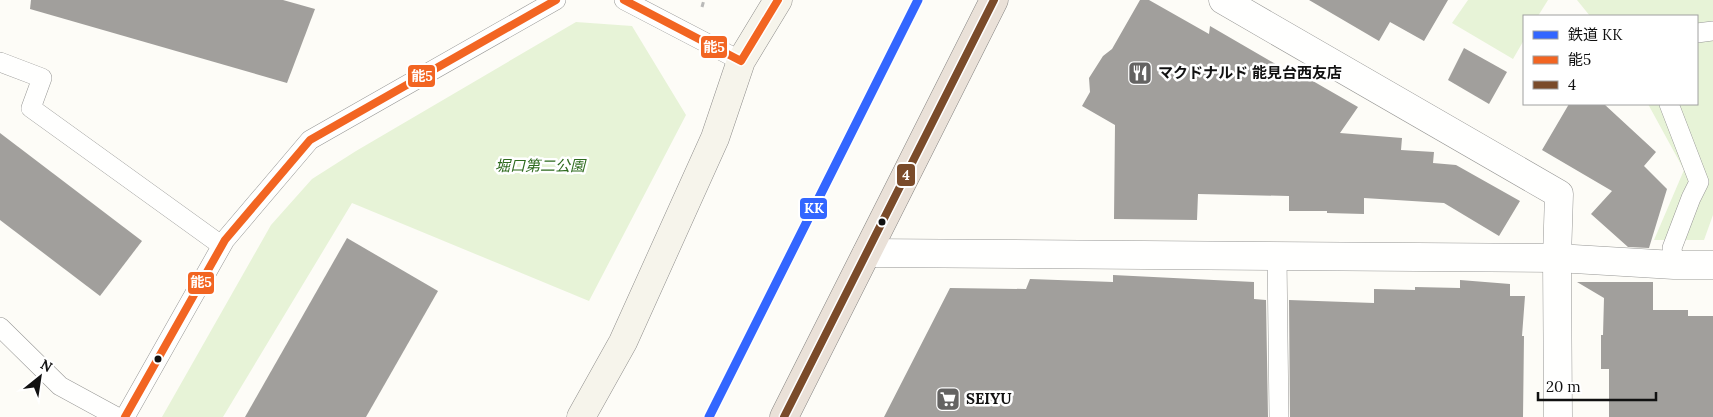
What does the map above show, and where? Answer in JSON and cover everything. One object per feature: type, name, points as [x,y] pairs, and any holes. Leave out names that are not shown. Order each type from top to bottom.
[{"type":"highway","points":[[784,417],[994,0]]},
{"type":"street","points":[[581,417],[623,342],[715,138],[741,61],[778,0]]},
{"type":"street","points":[[1223,0],[1559,194],[1557,258],[1558,417]]},
{"type":"street","points":[[867,253],[1557,258],[1674,265],[1713,265]]},
{"type":"lane","points":[[125,417],[221,245],[310,140],[556,0]]},
{"type":"lane","points":[[624,0],[741,61]]},
{"type":"lane","points":[[1698,34],[1713,30]]},
{"type":"lane","points":[[0,62],[42,78],[31,108],[221,245]]},
{"type":"lane","points":[[1669,105],[1699,182],[1672,248],[1674,265]]},
{"type":"lane","points":[[1277,256],[1279,417]]},
{"type":"lane","points":[[0,327],[60,386],[117,417]]},
{"type":"green space","points":[[1468,0],[1548,0],[1539,15],[1523,15],[1523,42],[1513,59],[1452,23]]},
{"type":"green space","points":[[1577,0],[1713,0],[1713,215],[1704,240],[1654,240],[1684,170],[1649,105],[1698,105],[1698,15],[1589,15]]},
{"type":"green space","name":"堀口第二公園","points":[[576,22],[632,26],[686,115],[589,301],[352,203],[223,417],[162,417],[271,225],[312,179],[356,151]]},
{"type":"building","points":[[31,0],[283,0],[315,9],[287,83],[30,9]]},
{"type":"building","points":[[1140,0],[1149,0],[1209,34],[1210,26],[1291,73],[1292,69],[1358,107],[1340,133],[1402,138],[1401,150],[1434,152],[1433,163],[1456,165],[1520,201],[1499,236],[1444,203],[1364,198],[1364,214],[1327,213],[1327,211],[1289,211],[1289,196],[1198,194],[1197,220],[1114,219],[1115,125],[1082,106],[1090,92],[1089,78],[1103,56],[1112,49]]},
{"type":"building","points":[[1309,0],[1448,0],[1424,41],[1390,22],[1379,41]]},
{"type":"building","points":[[1464,48],[1507,72],[1489,104],[1448,80]]},
{"type":"building","points":[[1568,105],[1605,105],[1656,152],[1644,166],[1667,189],[1649,248],[1628,247],[1591,214],[1612,191],[1542,150]]},
{"type":"building","points":[[0,133],[142,241],[100,296],[0,220]]},
{"type":"building","points":[[347,238],[438,291],[366,417],[245,417]]},
{"type":"building","points":[[1113,275],[1254,282],[1254,299],[1266,300],[1268,417],[884,417],[950,288],[1026,289],[1030,279],[1113,282]]},
{"type":"building","points":[[1460,280],[1510,284],[1510,296],[1525,296],[1522,336],[1524,336],[1523,417],[1290,417],[1289,300],[1374,303],[1374,289],[1415,290],[1415,287],[1460,288]]},
{"type":"building","points":[[1577,282],[1653,282],[1653,310],[1688,310],[1688,316],[1713,316],[1713,417],[1609,417],[1609,369],[1601,369],[1604,298]]},
{"type":"rail line","name":"KK","points":[[709,417],[918,0]]},
{"type":"transit line","name":"能5","points":[[125,417],[225,240],[310,140],[556,0]]},
{"type":"transit line","name":"能5","points":[[624,0],[741,61],[778,0]]},
{"type":"transit line","name":"4","points":[[784,417],[994,0]]},
{"type":"place","name":"マクドナルド 能見台西友店","points":[[1140,73]]},
{"type":"place","name":"SEIYU","points":[[948,399]]}]
